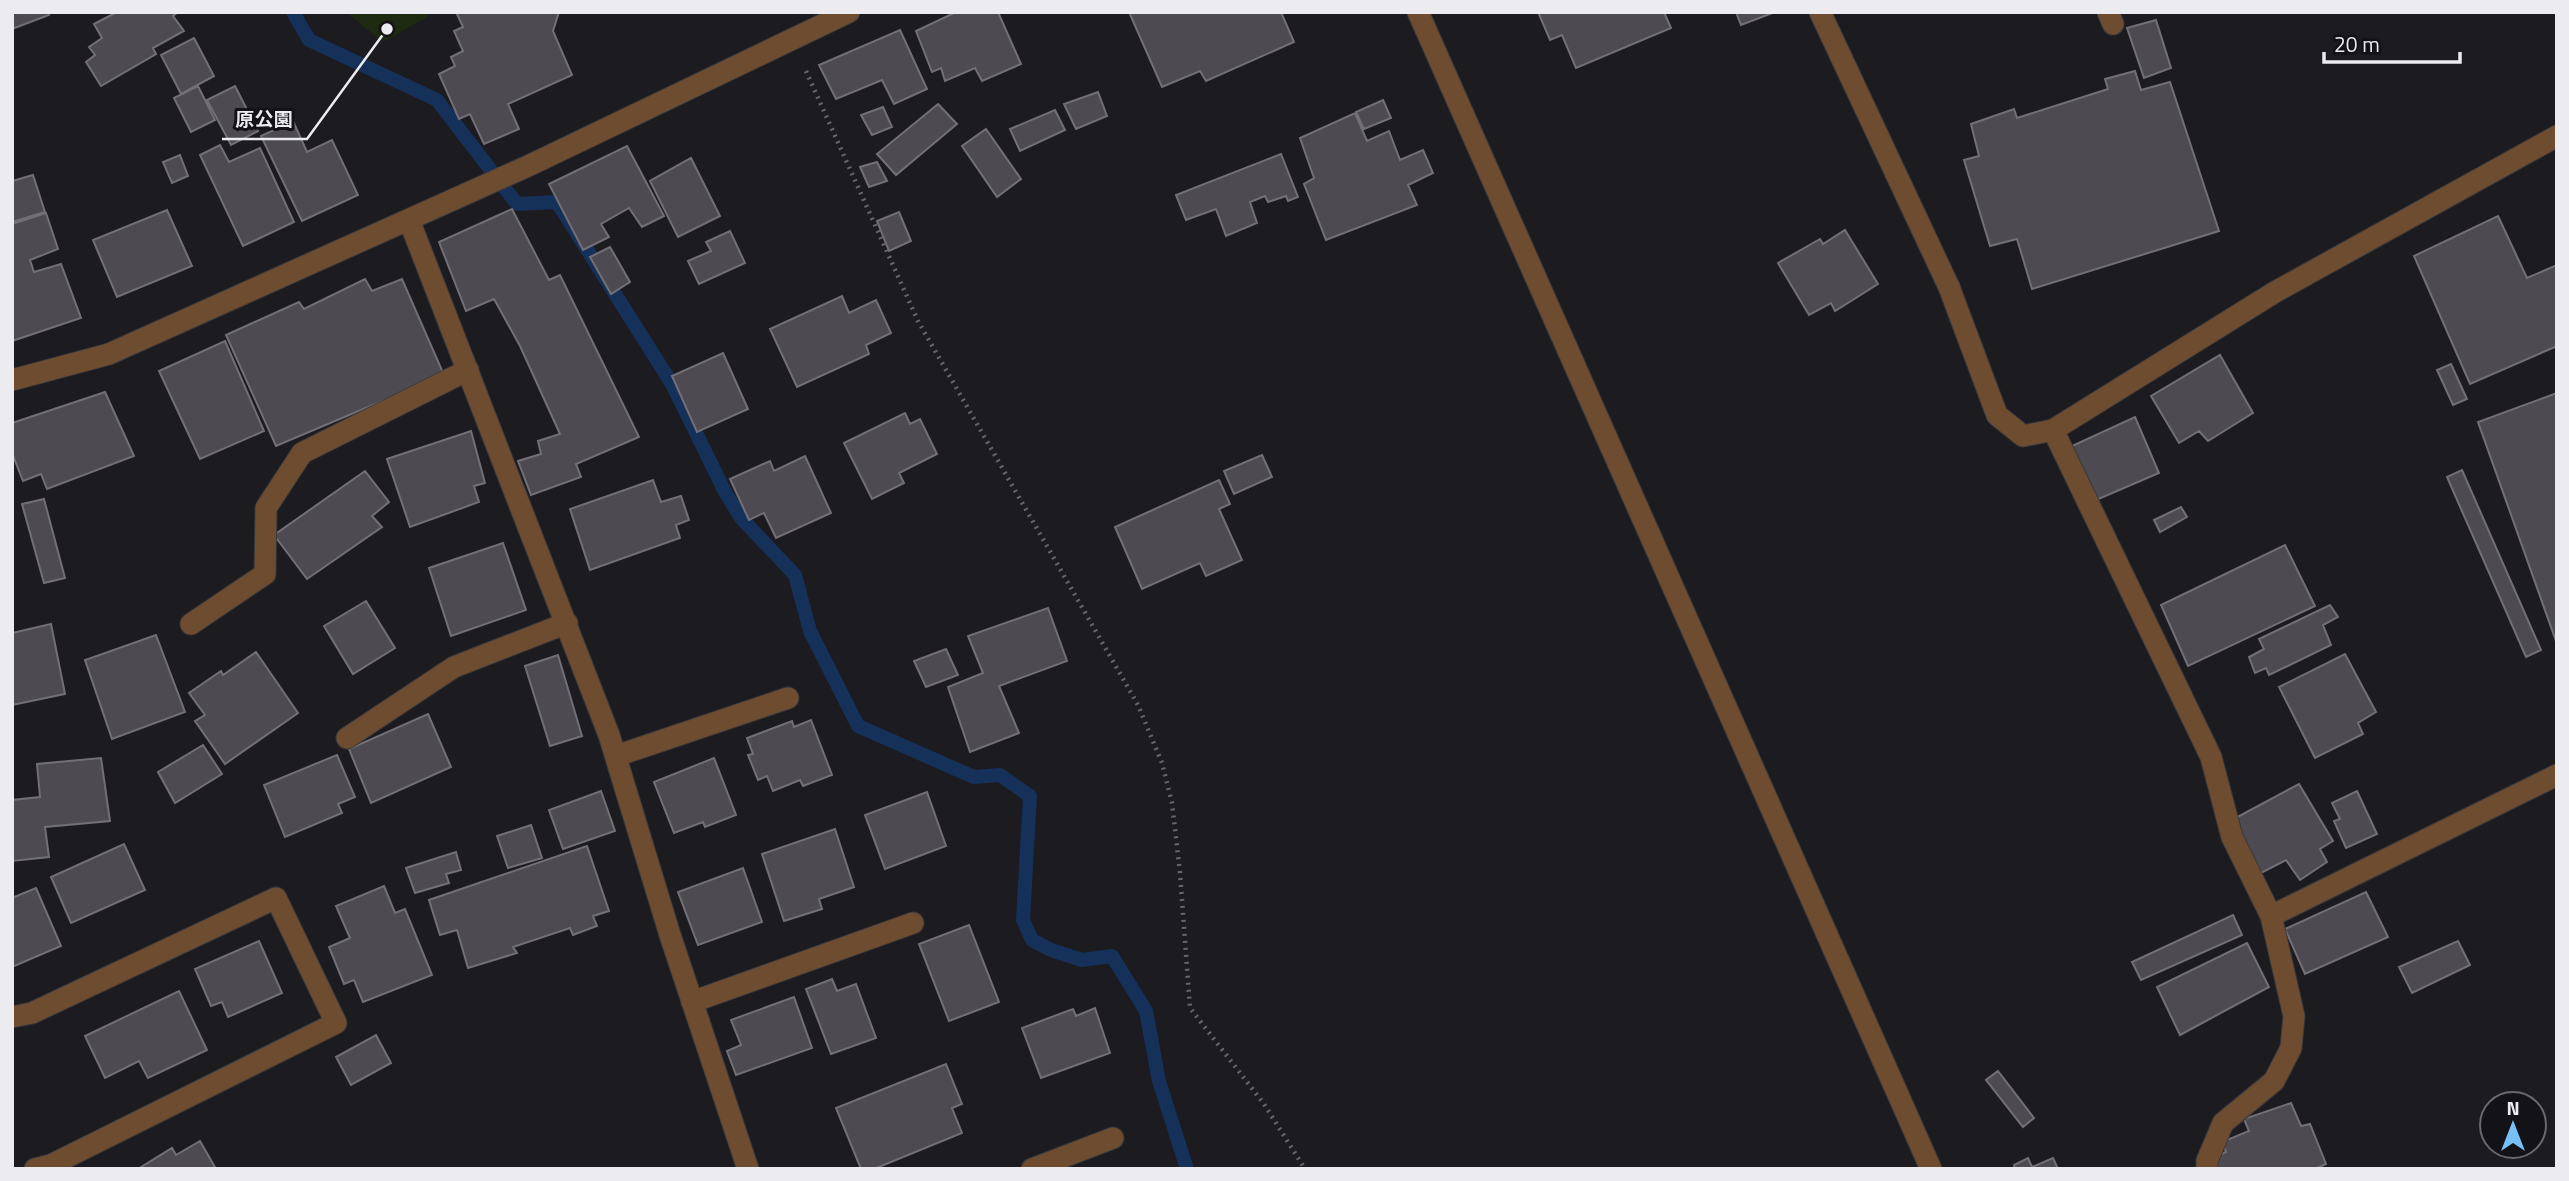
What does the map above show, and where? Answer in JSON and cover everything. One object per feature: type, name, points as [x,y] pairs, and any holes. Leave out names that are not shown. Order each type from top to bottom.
[{"type":"street","points":[[12,380],[109,354],[409,220],[849,12]]},
{"type":"street","points":[[1418,12],[1931,1169]]},
{"type":"street","points":[[1820,12],[1949,287],[1997,415],[2024,436],[2053,430],[2275,292],[2557,136]]},
{"type":"street","points":[[409,220],[616,756],[692,1002],[748,1169]]},
{"type":"street","points":[[191,624],[265,575],[266,508],[302,453],[468,370]]},
{"type":"street","points":[[2053,430],[2211,757],[2232,837],[2271,916],[2294,1016],[2291,1048],[2274,1081],[2223,1123],[2207,1161],[2207,1169]]},
{"type":"street","points":[[347,738],[454,667],[567,624]]},
{"type":"street","points":[[616,756],[788,698]]},
{"type":"street","points":[[2271,916],[2557,775]]},
{"type":"street","points":[[12,1017],[32,1013],[276,898],[337,1023],[51,1165],[35,1169]]},
{"type":"street","points":[[692,1002],[913,922]]},
{"type":"street","points":[[1032,1169],[1113,1138]]},
{"type":"path","points":[[792,41],[918,321],[1139,705],[1162,763],[1172,803],[1190,1008],[1264,1104],[1305,1169]]},
{"type":"green space","points":[[346,12],[429,12],[427,17],[383,42]]},
{"type":"building","points":[[12,12],[48,12],[49,15],[12,29]]},
{"type":"building","points":[[117,12],[178,12],[173,16],[184,31],[153,48],[156,54],[101,86],[86,62],[95,55],[89,47],[102,38],[94,24]]},
{"type":"building","points":[[456,12],[559,12],[553,31],[572,75],[508,104],[519,129],[484,144],[470,114],[459,119],[439,74],[455,66],[451,57],[463,51],[454,31],[463,27]]},
{"type":"building","points":[[956,12],[998,12],[1021,64],[982,81],[975,68],[945,81],[941,68],[932,72],[916,31]]},
{"type":"building","points":[[1129,12],[1281,12],[1294,42],[1206,81],[1200,71],[1162,87]]},
{"type":"building","points":[[1538,12],[1664,12],[1671,28],[1576,68],[1562,35],[1550,40]]},
{"type":"building","points":[[1736,12],[1775,12],[1741,25]]},
{"type":"building","points":[[2156,20],[2171,68],[2144,78],[2127,28]]},
{"type":"building","points":[[900,30],[927,89],[894,104],[882,80],[836,99],[819,65]]},
{"type":"building","points":[[194,38],[214,76],[181,94],[161,55]]},
{"type":"building","points":[[2135,71],[2141,90],[2170,82],[2219,231],[2032,289],[2017,239],[1990,246],[1964,160],[1979,156],[1971,124],[2014,109],[2017,118],[2108,89],[2105,79]]},
{"type":"building","points":[[198,86],[215,120],[191,132],[174,98]]},
{"type":"building","points":[[235,86],[258,131],[231,145],[207,100]]},
{"type":"building","points":[[1098,92],[1107,116],[1076,129],[1064,104]]},
{"type":"building","points":[[1383,100],[1391,118],[1364,129],[1356,112]]},
{"type":"building","points":[[938,104],[957,124],[896,175],[877,154]]},
{"type":"building","points":[[883,107],[892,127],[872,135],[861,115]]},
{"type":"building","points":[[1055,110],[1065,130],[1020,151],[1010,129]]},
{"type":"building","points":[[1355,113],[1367,141],[1389,131],[1400,160],[1423,150],[1433,173],[1408,185],[1417,205],[1326,240],[1304,184],[1314,178],[1300,138]]},
{"type":"building","points":[[293,121],[307,152],[332,140],[358,195],[302,221],[261,136]]},
{"type":"building","points":[[986,129],[1021,179],[997,197],[962,146]]},
{"type":"building","points":[[220,145],[229,162],[260,148],[294,222],[243,246],[200,155]]},
{"type":"building","points":[[627,146],[664,216],[642,227],[629,208],[601,224],[609,237],[583,250],[549,184]]},
{"type":"building","points":[[1281,154],[1298,197],[1288,201],[1286,196],[1268,202],[1265,196],[1250,202],[1257,223],[1226,236],[1216,209],[1186,220],[1176,195]]},
{"type":"building","points":[[180,155],[188,176],[172,183],[163,162]]},
{"type":"building","points":[[691,158],[720,216],[678,237],[650,181]]},
{"type":"building","points":[[877,162],[887,181],[869,187],[860,167]]},
{"type":"building","points":[[33,175],[45,212],[12,222],[12,181]]},
{"type":"building","points":[[512,209],[549,280],[560,275],[639,437],[576,464],[581,477],[531,495],[518,461],[541,454],[538,441],[560,434],[520,346],[494,299],[466,311],[439,242]]},
{"type":"building","points":[[167,210],[192,266],[117,297],[93,240]]},
{"type":"building","points":[[899,212],[911,241],[889,251],[877,221]]},
{"type":"building","points":[[46,213],[58,249],[30,260],[34,272],[61,264],[81,318],[12,341],[12,224]]},
{"type":"building","points":[[2498,216],[2527,278],[2557,265],[2557,346],[2470,384],[2414,256]]},
{"type":"building","points":[[1845,230],[1878,284],[1835,311],[1831,303],[1809,315],[1778,263],[1820,239],[1823,244]]},
{"type":"building","points":[[730,231],[745,263],[699,284],[688,261],[711,251],[706,242]]},
{"type":"building","points":[[610,247],[630,282],[611,294],[590,257]]},
{"type":"building","points":[[365,279],[372,291],[402,279],[444,375],[276,446],[226,335],[299,302],[304,309]]},
{"type":"building","points":[[842,296],[849,313],[876,300],[891,333],[866,345],[869,354],[797,387],[770,329]]},
{"type":"building","points":[[225,341],[264,431],[200,459],[159,371]]},
{"type":"building","points":[[723,353],[748,409],[697,432],[672,376]]},
{"type":"building","points":[[2220,355],[2253,413],[2208,441],[2199,431],[2179,443],[2151,396]]},
{"type":"building","points":[[2451,364],[2467,399],[2453,405],[2437,370]]},
{"type":"building","points":[[105,392],[134,456],[47,489],[41,474],[23,481],[12,453],[12,423]]},
{"type":"building","points":[[2557,393],[2557,644],[2478,422]]},
{"type":"building","points":[[905,413],[910,424],[920,419],[937,454],[899,473],[904,483],[872,499],[844,443]]},
{"type":"building","points":[[2135,417],[2159,473],[2094,501],[2072,446]]},
{"type":"building","points":[[471,431],[485,483],[474,486],[479,502],[410,527],[387,459]]},
{"type":"building","points":[[1262,455],[1272,477],[1234,494],[1224,471]]},
{"type":"building","points":[[805,456],[831,513],[776,538],[764,513],[749,520],[730,479],[770,461],[774,471]]},
{"type":"building","points":[[2462,470],[2541,650],[2526,657],[2447,477]]},
{"type":"building","points":[[365,471],[389,502],[372,516],[382,527],[307,579],[274,535]]},
{"type":"building","points":[[653,480],[661,502],[681,496],[689,520],[676,525],[680,538],[590,570],[570,509]]},
{"type":"building","points":[[1219,480],[1230,504],[1219,509],[1242,560],[1206,576],[1200,563],[1142,589],[1115,527]]},
{"type":"building","points":[[44,499],[65,578],[44,583],[22,504]]},
{"type":"building","points":[[2181,507],[2187,517],[2160,532],[2154,520]]},
{"type":"building","points":[[503,543],[526,610],[451,636],[429,568]]},
{"type":"building","points":[[2285,545],[2315,606],[2188,666],[2161,605]]},
{"type":"building","points":[[366,601],[395,648],[353,674],[324,626]]},
{"type":"building","points":[[2330,605],[2338,617],[2323,625],[2331,645],[2269,675],[2266,668],[2255,673],[2249,657],[2264,649],[2259,639]]},
{"type":"building","points":[[1048,608],[1067,661],[999,686],[1019,733],[970,752],[948,687],[983,673],[968,636]]},
{"type":"building","points":[[51,624],[65,694],[12,705],[12,633]]},
{"type":"building","points":[[156,635],[185,712],[112,739],[85,660]]},
{"type":"building","points":[[946,649],[958,675],[926,687],[914,661]]},
{"type":"building","points":[[256,652],[298,713],[225,764],[195,721],[205,715],[189,693],[221,671],[223,675]]},
{"type":"building","points":[[2345,654],[2376,712],[2358,723],[2363,734],[2315,758],[2279,687]]},
{"type":"building","points":[[558,655],[582,736],[550,746],[525,666]]},
{"type":"building","points":[[428,714],[451,767],[371,803],[349,749]]},
{"type":"building","points":[[811,720],[832,775],[803,786],[800,780],[773,791],[767,776],[758,780],[748,755],[753,754],[747,738],[792,721],[794,727]]},
{"type":"building","points":[[203,745],[222,774],[175,803],[158,772]]},
{"type":"building","points":[[337,755],[355,797],[338,804],[342,813],[285,837],[264,785]]},
{"type":"building","points":[[101,758],[110,821],[45,827],[49,857],[12,861],[12,800],[40,797],[37,764]]},
{"type":"building","points":[[714,758],[736,815],[705,827],[703,822],[674,833],[654,782]]},
{"type":"building","points":[[2299,784],[2333,841],[2320,849],[2327,862],[2300,880],[2286,860],[2261,873],[2230,821]]},
{"type":"building","points":[[601,791],[615,831],[563,849],[549,810]]},
{"type":"building","points":[[2357,791],[2377,834],[2346,848],[2334,821],[2340,819],[2332,803]]},
{"type":"building","points":[[927,792],[946,846],[885,869],[865,815]]},
{"type":"building","points":[[531,825],[542,858],[508,868],[497,836]]},
{"type":"building","points":[[835,829],[854,887],[819,899],[822,909],[784,921],[762,854]]},
{"type":"building","points":[[124,844],[145,890],[71,923],[51,877]]},
{"type":"building","points":[[587,846],[609,911],[593,916],[597,926],[573,935],[570,928],[513,947],[517,953],[468,968],[457,930],[440,935],[429,900]]},
{"type":"building","points":[[456,852],[461,870],[446,874],[449,883],[415,893],[406,868]]},
{"type":"building","points":[[743,868],[762,922],[698,945],[678,892]]},
{"type":"building","points":[[384,886],[395,913],[405,909],[432,975],[363,1002],[354,980],[344,984],[329,947],[350,938],[336,906]]},
{"type":"building","points":[[36,888],[61,946],[12,967],[12,898]]},
{"type":"building","points":[[2366,892],[2388,937],[2305,974],[2285,929]]},
{"type":"building","points":[[2233,915],[2242,935],[2141,980],[2132,962]]},
{"type":"building","points":[[969,925],[999,1002],[949,1021],[919,944]]},
{"type":"building","points":[[259,941],[282,993],[228,1017],[222,1002],[211,1006],[195,969]]},
{"type":"building","points":[[2458,941],[2470,965],[2412,993],[2399,967]]},
{"type":"building","points":[[2247,943],[2269,987],[2180,1035],[2157,987]]},
{"type":"building","points":[[832,979],[837,991],[856,984],[876,1038],[831,1054],[806,989]]},
{"type":"building","points":[[179,991],[207,1050],[148,1078],[139,1061],[105,1078],[85,1036]]},
{"type":"building","points":[[794,997],[812,1048],[736,1075],[727,1051],[741,1045],[731,1020]]},
{"type":"building","points":[[1095,1008],[1110,1053],[1041,1078],[1022,1028],[1073,1009],[1076,1016]]},
{"type":"building","points":[[376,1035],[391,1063],[351,1085],[336,1057]]},
{"type":"building","points":[[946,1064],[962,1104],[952,1108],[962,1133],[874,1169],[861,1169],[836,1108]]},
{"type":"building","points":[[1998,1071],[2034,1118],[2023,1127],[1986,1080]]},
{"type":"building","points":[[2291,1103],[2301,1126],[2310,1124],[2326,1164],[2315,1169],[2214,1169],[2210,1159],[2226,1152],[2222,1142],[2249,1131],[2244,1119]]},
{"type":"building","points":[[200,1141],[216,1169],[138,1169],[172,1148],[176,1155]]},
{"type":"building","points":[[2028,1158],[2032,1167],[2053,1158],[2058,1169],[2015,1169],[2014,1165]]},
{"type":"waterway","points":[[293,12],[309,40],[437,100],[517,204],[557,202],[672,384],[725,492],[741,518],[795,575],[810,631],[858,726],[974,777],[1000,775],[1030,796],[1023,920],[1032,940],[1051,950],[1082,960],[1112,956],[1146,1011],[1159,1081],[1187,1169]]},
{"type":"place","name":"原公園","points":[[387,29]]}]
